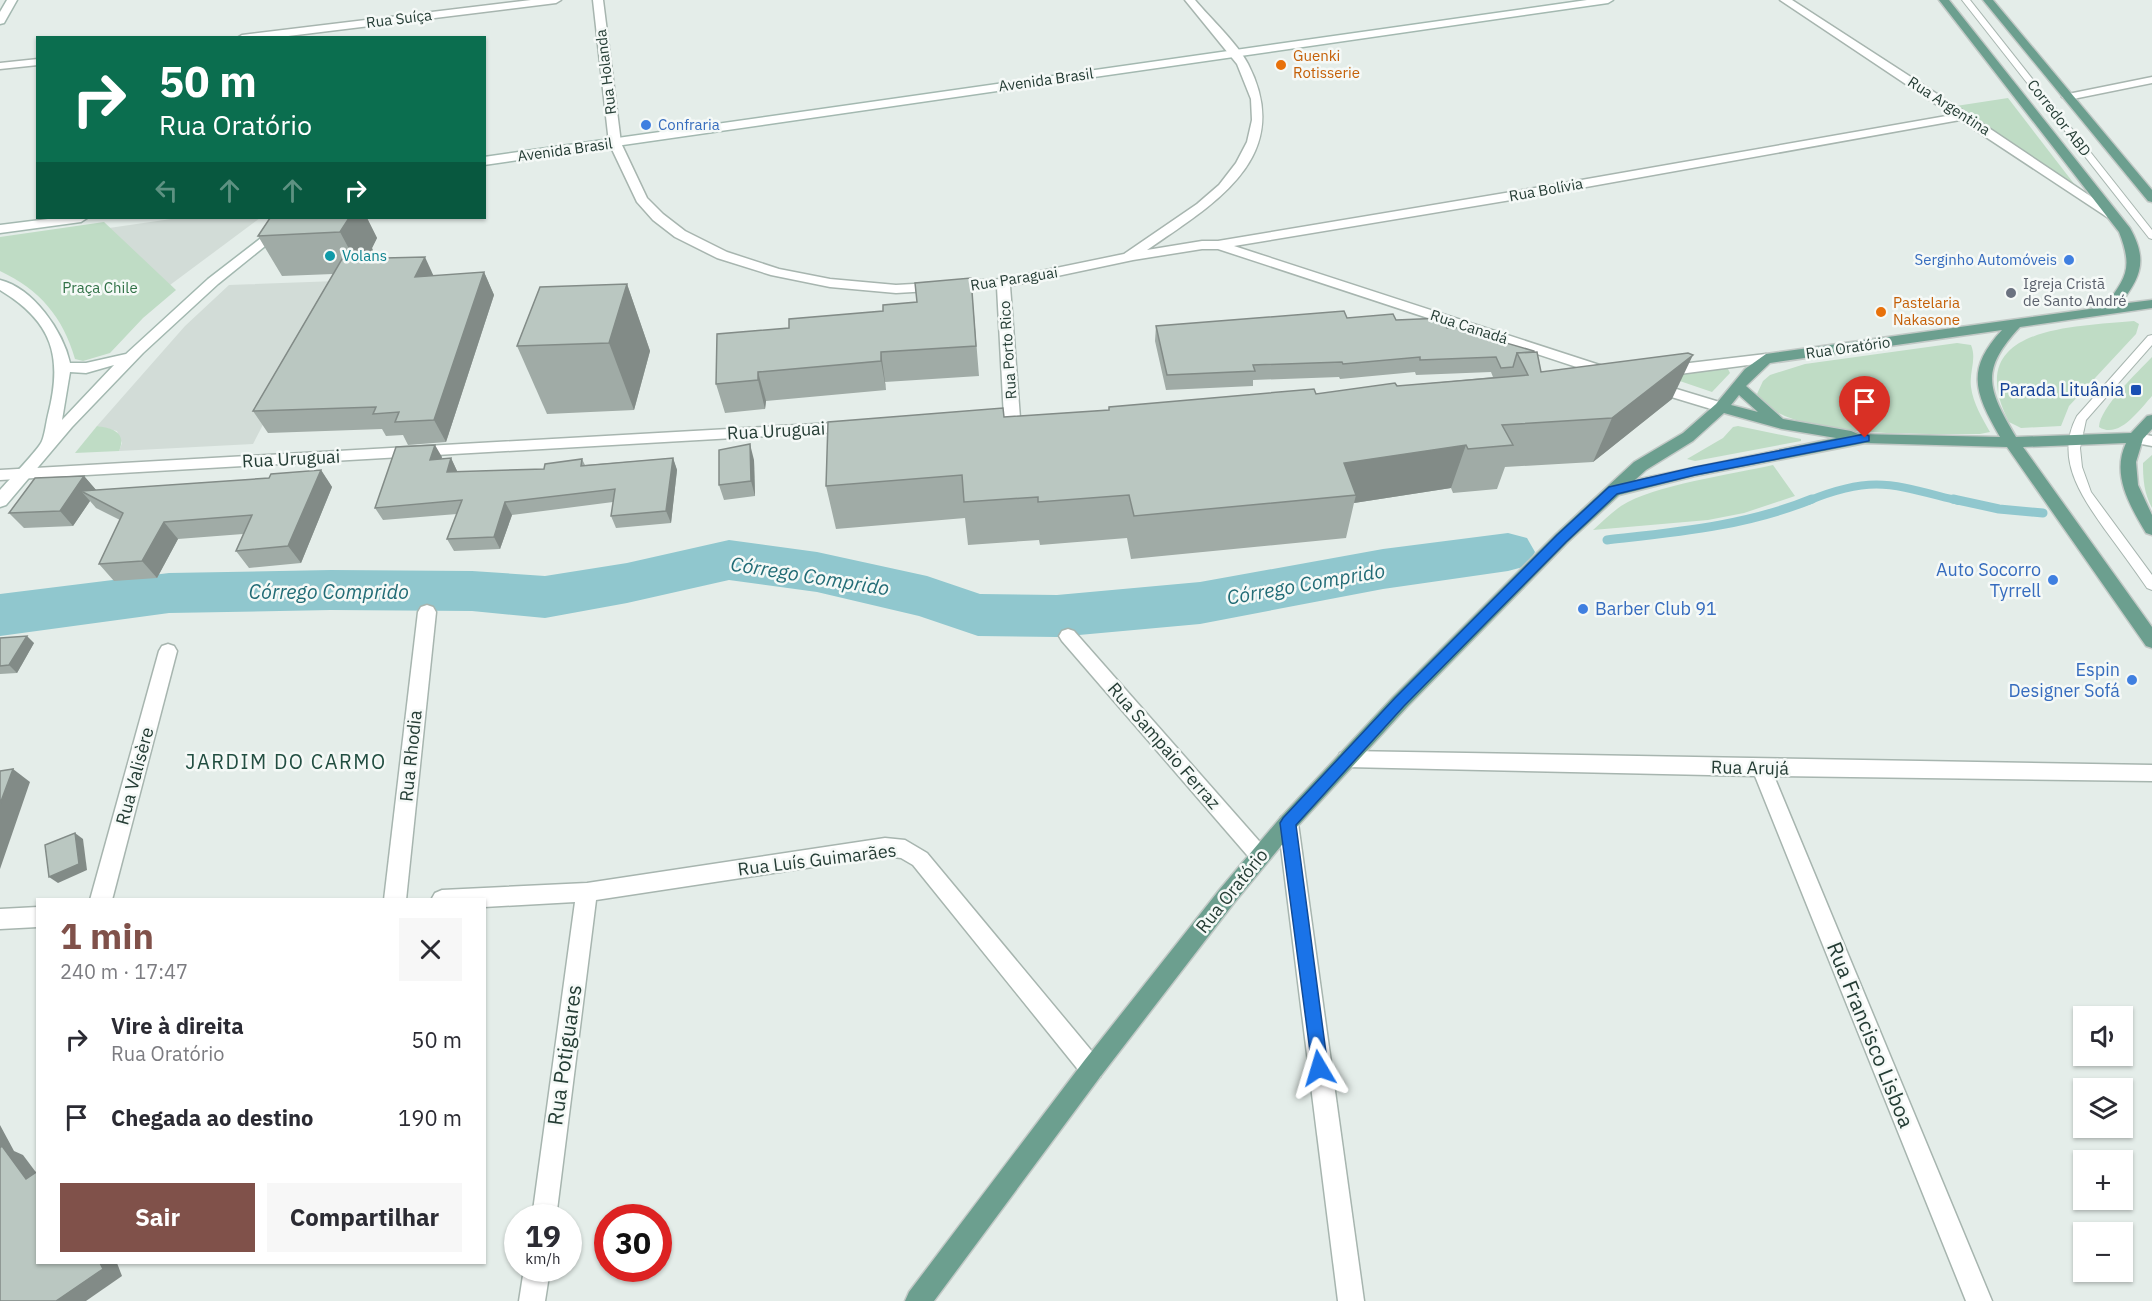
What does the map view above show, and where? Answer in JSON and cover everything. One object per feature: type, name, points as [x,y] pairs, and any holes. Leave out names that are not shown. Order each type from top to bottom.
[{"type":"main road","points":[[1944,0],[2125,231],[2136,258],[2135,270],[2130,281],[2109,310]]},
{"type":"main road","points":[[1988,0],[2152,198]]},
{"type":"main road","name":"Rua Oratório","points":[[918,1301],[1092,1069],[1288,823],[1400,702],[1521,579],[1640,466],[1688,437],[1721,408],[1750,372],[1766,359],[2152,304]]},
{"type":"main road","points":[[2015,324],[1998,343],[1985,368],[1988,394],[1994,411],[2011,442],[2152,641]]},
{"type":"main road","points":[[1738,387],[1782,424]]},
{"type":"main road","points":[[1721,408],[1782,424],[1865,438],[2011,442],[2144,440]]},
{"type":"main road","points":[[2152,420],[2144,440],[2128,466],[2130,489],[2152,529]]},
{"type":"main road","points":[[1613,490],[1695,471],[1865,438]]},
{"type":"street","points":[[0,21],[12,0]]},
{"type":"street","name":"Rua Suíça","points":[[259,36],[556,0]]},
{"type":"street","name":"Rua Holanda","points":[[598,0],[615,144]]},
{"type":"street","name":"Rua Paraguai","points":[[615,144],[641,199],[658,217],[680,234],[722,255],[776,272],[860,287],[944,288],[1003,283],[1128,257],[1201,207],[1223,188],[1253,142],[1258,120],[1257,99],[1250,78],[1233,52],[1190,0]]},
{"type":"street","name":"Avenida Brasil","points":[[486,161],[1608,0]]},
{"type":"street","name":"Rua Argentina","points":[[1785,0],[2111,214]]},
{"type":"street","points":[[0,66],[36,62]]},
{"type":"street","points":[[2068,97],[2152,80]]},
{"type":"street","name":"Rua Bolívia","points":[[1128,257],[1202,245],[1218,245],[1536,192],[1964,116]]},
{"type":"street","points":[[0,229],[74,219]]},
{"type":"street","points":[[0,501],[48,442],[129,357],[191,299],[293,219]]},
{"type":"street","name":"Rua Canadá","points":[[1218,245],[1721,408]]},
{"type":"street","name":"Rua Porto Rico","points":[[1003,283],[1012,418]]},
{"type":"street","points":[[0,284],[21,295],[47,324],[58,344],[63,367],[48,442]]},
{"type":"street","points":[[63,367],[86,368],[129,357]]},
{"type":"street","points":[[1584,382],[1766,359]]},
{"type":"street","name":"Rua Uruguai","points":[[0,475],[869,426]]},
{"type":"street","name":"Rua Rhodia","points":[[396,898],[427,612]]},
{"type":"street","name":"Rua Sampaio Ferraz","points":[[1068,636],[1260,856]]},
{"type":"street","name":"Rua Valisère","points":[[102,898],[168,651]]},
{"type":"street","name":"Rua Arujá","points":[[1347,759],[2152,773]]},
{"type":"street","name":"Rua Francisco Lisboa","points":[[1761,768],[1979,1301]]},
{"type":"street","points":[[1288,823],[1351,1301]]},
{"type":"street","name":"Rua Luís Guimarães","points":[[478,898],[587,892],[885,848],[905,849],[920,859],[1092,1069]]},
{"type":"street","name":"Rua Potiguares","points":[[546,1204],[587,892]]},
{"type":"street","points":[[0,919],[36,917]]},
{"type":"street","points":[[532,1301],[535,1282]]},
{"type":"lane","name":"Corredor ABD","points":[[1966,0],[2152,236]]},
{"type":"lane","points":[[2152,338],[2090,407],[2076,429],[2074,441],[2074,462],[2093,506],[2152,585]]},
{"type":"shaded area","points":[[171,219],[259,219],[170,285],[109,228]]},
{"type":"shaded area","points":[[337,281],[253,444],[119,451],[122,443],[117,431],[97,426],[185,326],[229,285]]},
{"type":"green space","points":[[2008,98],[2075,185],[1956,106]]},
{"type":"green space","name":"Praça Chile","points":[[104,222],[176,290],[143,318],[110,353],[83,361],[75,359],[64,330],[48,306],[27,287],[0,271],[0,237]]},
{"type":"green space","points":[[2134,321],[2139,324],[2136,334],[2069,406],[2061,426],[2021,428],[2009,422],[1998,390],[1999,367],[2011,349],[2030,338],[2054,330]]},
{"type":"green space","points":[[1957,343],[1971,345],[1973,350],[1972,393],[1990,432],[1980,434],[1894,433],[1826,427],[1796,420],[1772,409],[1757,394],[1763,381],[1770,375],[1805,364]]},
{"type":"green space","points":[[2152,357],[2152,396],[2129,421],[2121,426],[2107,430],[2099,427],[2101,419],[2113,400]]},
{"type":"green space","points":[[1728,369],[1730,373],[1712,392],[1668,377],[1668,375]]},
{"type":"green space","points":[[97,426],[117,432],[121,440],[119,451],[75,453]]},
{"type":"green space","points":[[1738,426],[1801,439],[1801,441],[1695,461],[1687,459],[1723,438],[1733,427]]},
{"type":"green space","points":[[2152,455],[2152,508],[2144,486],[2143,463]]},
{"type":"green space","points":[[1773,465],[1795,496],[1744,513],[1708,520],[1593,530],[1621,506],[1653,492]]},
{"type":"building","points":[[269,219],[348,219],[340,232],[258,236]]},
{"type":"building","points":[[425,257],[415,277],[484,272],[434,420],[395,422],[399,412],[373,414],[376,407],[253,411],[342,259]]},
{"type":"building","points":[[971,278],[976,346],[881,352],[881,361],[758,372],[758,380],[716,384],[717,334],[789,328],[789,319],[883,311],[883,305],[917,302],[915,283]]},
{"type":"building","points":[[627,284],[609,343],[517,346],[540,287]]},
{"type":"building","points":[[1344,311],[1347,318],[1393,314],[1396,320],[1443,318],[1447,328],[1478,327],[1482,336],[1534,352],[1517,353],[1513,367],[1501,368],[1496,357],[1420,360],[1420,357],[1343,364],[1342,362],[1253,365],[1255,371],[1167,375],[1156,326]]},
{"type":"building","points":[[1537,352],[1541,372],[1688,353],[1693,355],[1612,418],[1502,425],[1513,445],[1468,449],[1466,445],[1344,463],[1356,495],[1134,516],[1129,495],[1038,502],[1038,497],[964,502],[962,475],[826,486],[828,422],[1003,408],[1004,417],[1109,410],[1109,407],[1314,389],[1316,394],[1395,383],[1397,386],[1528,375],[1517,353]]},
{"type":"building","points":[[750,444],[751,481],[719,485],[719,450]]},
{"type":"building","points":[[435,445],[430,460],[451,458],[447,472],[544,469],[545,464],[582,459],[581,466],[673,458],[666,511],[611,516],[615,489],[505,502],[494,537],[447,539],[462,500],[375,508],[396,447]]},
{"type":"building","points":[[321,470],[288,546],[236,551],[252,515],[164,522],[142,561],[99,564],[123,513],[81,491],[269,478],[271,474]]},
{"type":"building","points":[[84,476],[60,511],[9,513],[35,478]]},
{"type":"building","points":[[27,636],[9,665],[0,666],[0,638]]},
{"type":"building","points":[[13,769],[0,804],[0,771]]},
{"type":"building","points":[[75,833],[79,864],[49,877],[45,845]]},
{"type":"building","points":[[2,1146],[26,1179],[36,1172],[36,1264],[100,1264],[103,1269],[56,1301],[0,1301],[0,1148]]},
{"type":"waterway","name":"Córrego Comprido","points":[[1808,501],[1850,487],[1868,485],[1900,487],[1959,501]]},
{"type":"waterway","name":"Córrego Comprido","points":[[1607,540],[1737,522],[1812,499]]},
{"type":"waterway","name":"Córrego Comprido","points":[[1953,499],[1999,509],[2043,513]]},
{"type":"waterway","name":"Córrego Comprido","points":[[0,615],[169,593],[331,590],[472,591],[545,597],[627,583],[729,560],[817,572],[927,597],[978,615],[1057,616],[1200,603],[1383,569],[1508,552]]},
{"type":"place","name":"Guenki Rotisserie","points":[[1281,65]]},
{"type":"place","name":"Confraria","points":[[646,125]]},
{"type":"place","name":"Volans","points":[[330,256]]},
{"type":"place","name":"Serginho Automóveis","points":[[2069,260]]},
{"type":"place","name":"Igreja Cristã de Santo André","points":[[2011,293]]},
{"type":"place","name":"Pastelaria Nakasone","points":[[1881,312]]},
{"type":"place","name":"Parada Lituânia","points":[[2136,390]]},
{"type":"place","name":"Auto Socorro Tyrrell","points":[[2053,580]]},
{"type":"place","name":"Barber Club 91","points":[[1583,609]]},
{"type":"place","name":"Espin Designer Sofá","points":[[2132,680]]},
{"type":"district","name":"JARDIM DO CARMO","points":[[286,762]]},
{"type":"route","points":[[1319,1068],[1288,823],[1400,702],[1562,538],[1613,490],[1695,471],[1865,438]]}]
